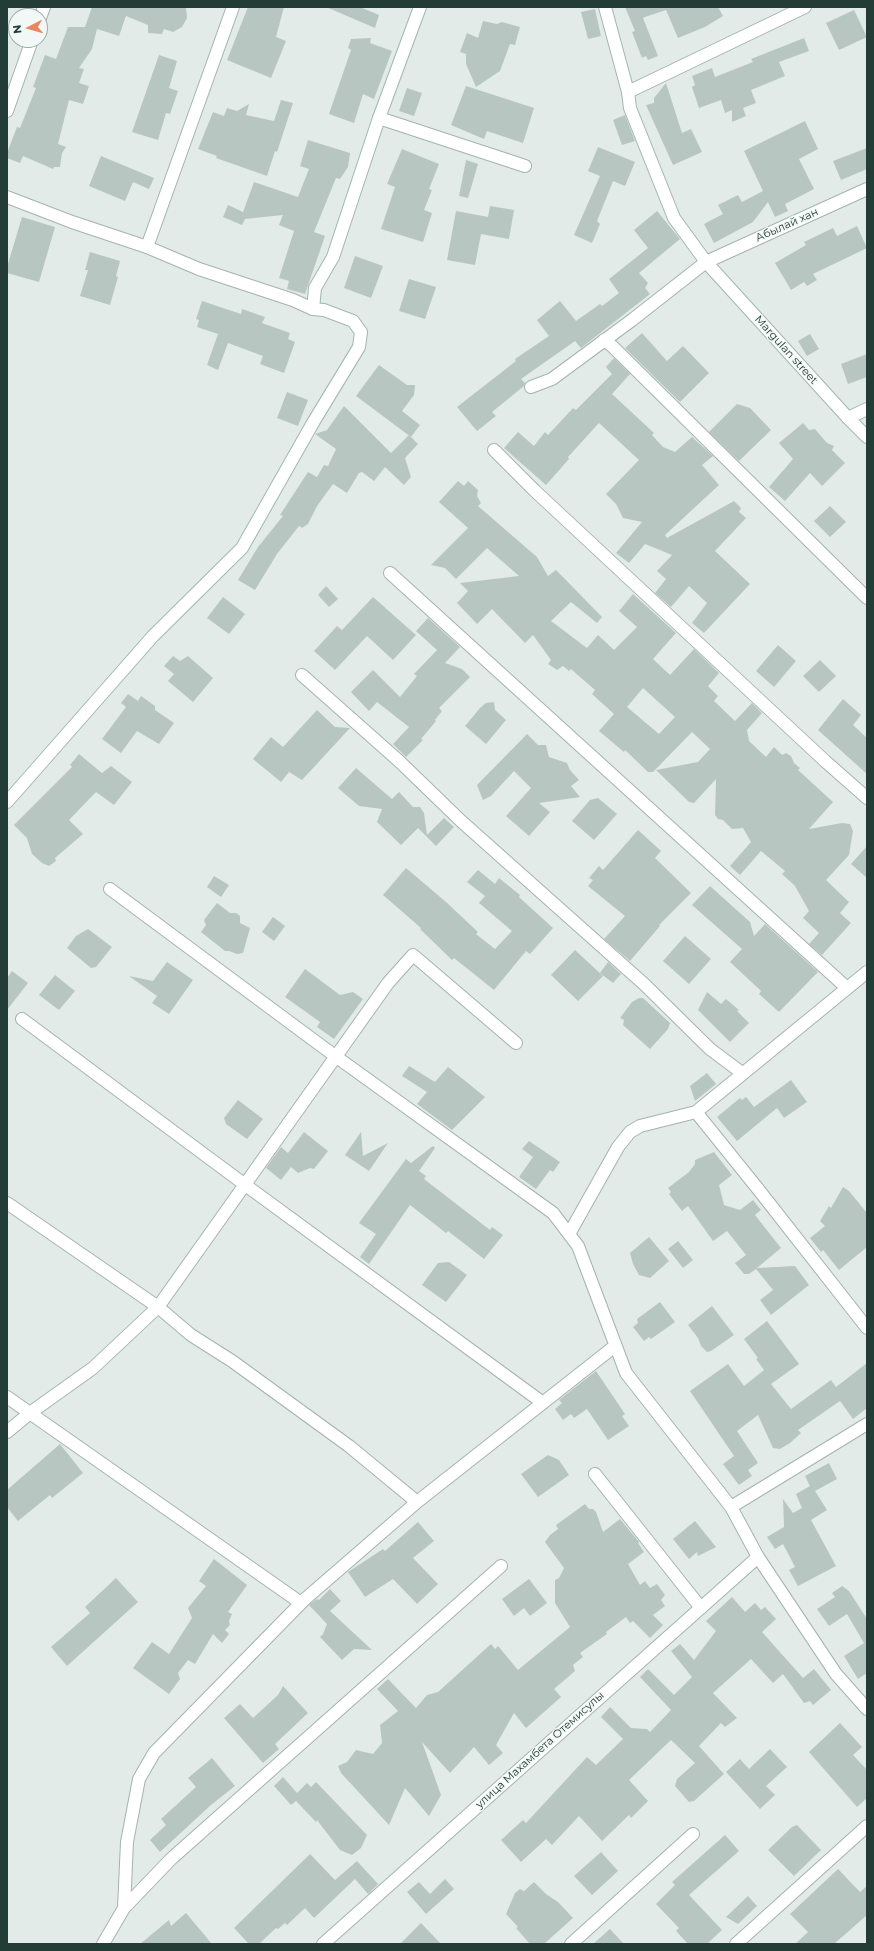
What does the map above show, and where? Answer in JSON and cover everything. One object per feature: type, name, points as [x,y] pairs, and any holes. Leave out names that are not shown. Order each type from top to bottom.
[{"type":"street","points":[[147,247],[233,7]]},
{"type":"street","points":[[313,309],[315,288],[333,257],[380,118],[420,7]]},
{"type":"street","name":"Margulan street","points":[[605,7],[628,92],[630,108],[674,218],[706,262],[867,437]]},
{"type":"street","points":[[628,92],[805,7]]},
{"type":"street","points":[[7,111],[29,48]]},
{"type":"street","points":[[380,118],[525,166]]},
{"type":"street","name":"Абылай хан","points":[[531,387],[552,379],[706,262],[867,189]]},
{"type":"street","points":[[7,197],[72,222],[147,247],[199,269],[293,300],[313,309],[324,310],[353,321],[361,332],[359,347],[314,421],[242,548],[153,636],[7,802]]},
{"type":"street","points":[[604,340],[612,346],[867,598]]},
{"type":"street","points":[[848,418],[867,409]]},
{"type":"street","points":[[494,450],[535,491],[825,761],[867,798]]},
{"type":"street","points":[[390,573],[847,988]]},
{"type":"street","points":[[302,675],[399,761],[461,821],[644,984],[710,1049],[742,1073]]},
{"type":"street","points":[[110,889],[336,1057],[553,1213],[578,1246],[626,1373],[731,1507],[758,1557],[836,1674],[867,1709]]},
{"type":"street","points":[[7,1432],[30,1413],[93,1368],[158,1307],[388,983],[413,955],[516,1043]]},
{"type":"street","points":[[569,1234],[618,1147],[630,1132],[640,1126],[696,1112],[867,972]]},
{"type":"street","points":[[22,1019],[543,1403]]},
{"type":"street","points":[[696,1112],[867,1328]]},
{"type":"street","points":[[7,1203],[158,1307],[191,1335],[232,1361],[349,1446],[417,1502]]},
{"type":"street","points":[[124,1908],[128,1842],[139,1779],[154,1753],[301,1602],[417,1502],[615,1346]]},
{"type":"street","points":[[7,1397],[301,1602]]},
{"type":"street","points":[[731,1507],[867,1424]]},
{"type":"street","points":[[595,1474],[701,1608]]},
{"type":"street","name":"улица Махамбета Отемисулы","points":[[323,1944],[758,1557]]},
{"type":"street","points":[[103,1944],[124,1908],[172,1859],[501,1566]]},
{"type":"street","points":[[736,1944],[867,1826]]},
{"type":"street","points":[[571,1944],[693,1834]]},
{"type":"building","points":[[92,7],[186,7],[187,18],[182,27],[173,32],[164,29],[162,34],[148,33],[148,25],[126,16],[119,36],[97,29],[92,49],[79,68],[84,69],[79,83],[89,86],[83,104],[69,100],[58,144],[66,147],[62,153],[60,167],[54,167],[53,169],[23,156],[20,163],[7,158],[7,153],[17,127],[20,128],[36,88],[33,87],[45,55],[56,59],[68,27],[85,27]]},
{"type":"building","points":[[248,7],[284,7],[276,37],[286,41],[271,78],[227,60]]},
{"type":"building","points":[[326,7],[360,7],[379,15],[375,28]]},
{"type":"building","points":[[625,7],[718,7],[723,16],[705,27],[678,38],[666,10],[643,18],[658,56],[648,60],[646,56],[642,58],[632,32],[635,31]]},
{"type":"building","points":[[595,9],[601,36],[588,39],[581,12]]},
{"type":"building","points":[[854,10],[867,37],[839,50],[826,23]]},
{"type":"building","points":[[483,21],[497,24],[502,22],[520,27],[515,45],[510,44],[500,71],[476,87],[466,64],[466,54],[460,52],[467,33],[478,38]]},
{"type":"building","points":[[371,38],[370,43],[392,51],[374,99],[363,94],[354,123],[329,114],[351,50],[348,48],[351,39]]},
{"type":"building","points":[[804,38],[809,51],[779,62],[785,76],[751,90],[756,103],[743,108],[746,116],[732,122],[732,110],[725,113],[721,100],[699,108],[692,87],[695,85],[692,76],[712,68],[715,77],[753,62],[751,59]]},
{"type":"building","points":[[159,55],[177,61],[169,88],[178,91],[170,114],[166,113],[158,140],[132,132]]},
{"type":"building","points":[[666,83],[682,133],[691,129],[702,152],[673,165],[646,105],[654,103],[654,98]]},
{"type":"building","points":[[466,86],[534,108],[523,143],[487,131],[484,139],[451,125]]},
{"type":"building","points":[[407,88],[422,93],[414,116],[399,111]]},
{"type":"building","points":[[281,100],[293,103],[277,152],[275,151],[267,176],[216,158],[217,156],[198,149],[213,112],[224,116],[227,108],[237,111],[249,104],[246,115],[274,121]]},
{"type":"building","points":[[625,115],[635,141],[622,145],[613,120]]},
{"type":"building","points":[[805,121],[818,149],[799,159],[814,189],[785,204],[788,211],[775,217],[768,202],[753,222],[714,243],[704,224],[723,214],[718,205],[738,195],[742,202],[763,191],[744,151]]},
{"type":"building","points":[[308,140],[350,153],[348,167],[340,179],[336,178],[314,232],[325,236],[305,294],[287,289],[289,281],[279,278],[294,231],[279,225],[283,215],[245,219],[242,225],[223,217],[228,205],[243,212],[254,182],[298,197],[309,169],[300,166]]},
{"type":"building","points":[[598,147],[635,162],[625,186],[613,181],[597,221],[600,224],[592,243],[574,235],[600,176],[588,171]]},
{"type":"building","points":[[867,148],[867,169],[841,180],[833,161]]},
{"type":"building","points":[[402,149],[439,164],[429,189],[432,190],[424,210],[432,213],[423,242],[381,229],[395,187],[387,184]]},
{"type":"building","points":[[101,156],[154,178],[149,189],[133,182],[125,201],[89,186]]},
{"type":"building","points":[[466,160],[478,164],[468,198],[459,196]]},
{"type":"building","points":[[490,206],[514,210],[509,239],[481,234],[475,265],[447,260],[456,211],[488,217]]},
{"type":"building","points":[[657,211],[680,239],[639,273],[648,283],[645,288],[650,294],[581,348],[575,341],[521,379],[525,383],[524,386],[492,412],[496,416],[477,431],[457,407],[516,361],[515,359],[549,336],[537,320],[560,301],[576,321],[600,304],[602,306],[619,293],[609,279],[648,248],[634,230]]},
{"type":"building","points":[[22,217],[55,227],[39,282],[7,273],[7,267]]},
{"type":"building","points":[[857,226],[867,248],[813,274],[817,280],[807,286],[804,282],[791,290],[775,263],[806,245],[804,242],[833,228],[837,236]]},
{"type":"building","points":[[90,252],[120,261],[116,276],[118,277],[110,305],[80,296],[88,270],[85,270]]},
{"type":"building","points":[[355,256],[383,266],[371,298],[344,288]]},
{"type":"building","points":[[409,279],[436,287],[425,319],[399,311]]},
{"type":"building","points":[[202,301],[241,314],[242,309],[265,317],[262,323],[290,333],[288,339],[295,342],[284,373],[260,364],[263,356],[228,343],[218,370],[207,365],[218,334],[197,327],[199,320],[196,319]]},
{"type":"building","points":[[642,333],[667,361],[683,346],[709,373],[680,402],[625,348]]},
{"type":"building","points":[[810,334],[819,349],[807,356],[798,341]]},
{"type":"building","points":[[867,354],[867,377],[848,384],[841,364]]},
{"type":"building","points":[[614,358],[630,374],[612,394],[654,433],[652,435],[663,447],[675,452],[692,437],[713,456],[702,465],[719,485],[665,535],[667,538],[734,501],[741,508],[739,512],[746,518],[715,551],[750,584],[704,633],[692,623],[707,603],[689,586],[671,607],[655,593],[666,579],[657,571],[672,555],[645,544],[629,563],[616,553],[642,522],[623,518],[616,504],[606,494],[639,460],[599,423],[568,457],[569,459],[546,485],[504,448],[518,432],[534,446],[545,432],[548,435],[573,408],[576,410],[612,374],[606,367]]},
{"type":"building","points":[[379,365],[407,385],[415,385],[414,395],[402,411],[420,425],[411,437],[356,396]]},
{"type":"building","points":[[287,392],[308,400],[298,426],[277,418]]},
{"type":"building","points":[[737,404],[750,408],[771,430],[739,461],[709,432]]},
{"type":"building","points":[[344,406],[391,453],[409,435],[418,444],[405,458],[411,477],[404,485],[385,467],[374,481],[362,472],[359,473],[347,493],[333,484],[317,506],[308,524],[302,528],[299,526],[277,554],[255,590],[238,580],[258,547],[283,516],[280,515],[308,472],[317,477],[324,465],[328,466],[336,449],[315,434],[327,430]]},
{"type":"building","points":[[803,423],[809,430],[815,429],[827,443],[834,446],[832,450],[845,463],[822,486],[810,473],[785,501],[769,487],[793,459],[779,443]]},
{"type":"building","points":[[458,481],[464,486],[468,481],[478,490],[477,496],[481,503],[478,506],[537,557],[548,576],[556,570],[602,617],[597,623],[571,602],[551,621],[587,648],[598,635],[614,650],[637,627],[619,611],[633,594],[676,633],[653,659],[670,675],[694,649],[719,673],[708,686],[718,696],[714,701],[735,721],[752,703],[762,713],[747,730],[749,741],[766,757],[774,747],[782,755],[786,753],[791,756],[794,763],[800,768],[798,770],[833,802],[809,829],[842,823],[850,824],[853,831],[849,855],[826,880],[849,902],[840,913],[851,923],[822,955],[809,944],[819,933],[803,918],[809,911],[795,886],[782,874],[785,871],[761,851],[740,875],[730,866],[751,842],[743,828],[732,829],[723,820],[718,819],[715,815],[716,779],[694,803],[689,802],[656,770],[698,762],[710,749],[692,732],[653,772],[648,772],[625,750],[624,752],[599,731],[614,714],[592,694],[595,690],[571,669],[569,671],[563,666],[557,670],[548,664],[551,660],[533,635],[525,643],[492,609],[477,624],[457,603],[468,591],[460,583],[519,576],[487,548],[456,579],[445,568],[431,565],[468,528],[439,502]],"holes":[[[643,688],[675,717],[659,734],[627,707]]]},
{"type":"building","points":[[830,506],[846,522],[830,537],[814,521]]},
{"type":"building","points":[[326,586],[338,599],[329,607],[318,595]]},
{"type":"building","points":[[223,597],[245,614],[229,634],[207,618]]},
{"type":"building","points":[[373,597],[416,635],[393,660],[367,636],[335,670],[314,651],[337,626],[342,630]]},
{"type":"building","points":[[428,618],[460,647],[445,663],[462,669],[470,677],[439,708],[442,711],[435,720],[436,721],[421,739],[423,740],[406,757],[393,744],[409,727],[377,702],[369,711],[351,692],[373,670],[400,697],[417,676],[414,674],[437,650],[416,631]]},
{"type":"building","points":[[778,645],[796,661],[774,687],[756,671]]},
{"type":"building","points":[[173,656],[180,661],[188,656],[213,678],[193,702],[168,681],[174,674],[164,666]]},
{"type":"building","points":[[820,660],[836,676],[819,692],[803,676]]},
{"type":"building","points":[[128,694],[138,701],[141,696],[155,706],[155,710],[174,723],[159,744],[137,731],[121,753],[102,739],[126,707],[121,703]]},
{"type":"building","points":[[843,699],[861,715],[853,725],[867,738],[867,774],[818,730]]},
{"type":"building","points":[[494,702],[495,710],[506,720],[486,744],[465,726],[486,703]]},
{"type":"building","points":[[317,710],[335,727],[350,728],[302,780],[289,772],[281,782],[253,759],[271,737],[283,747]]},
{"type":"building","points":[[527,734],[538,745],[546,745],[549,757],[567,763],[570,770],[579,780],[571,786],[580,797],[539,803],[550,812],[529,836],[506,816],[531,788],[514,771],[491,796],[483,800],[477,785]]},
{"type":"building","points":[[79,754],[102,773],[111,766],[132,782],[114,805],[96,792],[69,820],[83,834],[55,858],[56,861],[49,866],[42,863],[32,854],[27,838],[14,825],[72,767],[70,765]]},
{"type":"building","points":[[356,768],[392,799],[399,792],[413,807],[420,807],[424,813],[427,835],[444,818],[454,827],[436,846],[418,828],[401,845],[377,822],[382,809],[359,806],[338,788]]},
{"type":"building","points":[[598,798],[617,814],[594,840],[572,821],[590,800]]},
{"type":"building","points":[[638,830],[661,851],[655,858],[691,893],[659,925],[660,926],[630,961],[604,939],[625,916],[588,886],[593,880],[589,878],[599,866],[603,870]]},
{"type":"building","points":[[867,846],[867,878],[851,864]]},
{"type":"building","points":[[406,868],[446,902],[478,932],[476,934],[495,949],[512,931],[479,903],[485,896],[467,882],[478,870],[495,884],[499,878],[520,895],[519,897],[553,928],[530,954],[526,951],[494,990],[454,958],[452,960],[420,929],[421,928],[383,895]]},
{"type":"building","points":[[214,876],[229,885],[221,897],[207,887]]},
{"type":"building","points":[[710,886],[750,922],[754,936],[765,924],[818,972],[779,1012],[759,994],[761,991],[730,962],[742,949],[692,905]]},
{"type":"building","points":[[217,903],[230,913],[236,913],[240,916],[240,923],[250,928],[243,953],[237,954],[225,951],[201,932],[206,925],[204,920]]},
{"type":"building","points":[[273,917],[285,926],[274,941],[262,932]]},
{"type":"building","points":[[88,929],[112,947],[96,967],[91,968],[67,948],[76,936]]},
{"type":"building","points":[[685,936],[711,959],[689,984],[663,961]]},
{"type":"building","points":[[575,950],[603,976],[578,1001],[551,975]]},
{"type":"building","points":[[167,962],[193,980],[169,1014],[152,1003],[157,996],[129,976],[153,981]]},
{"type":"building","points":[[608,962],[621,974],[613,983],[600,973]]},
{"type":"building","points":[[305,969],[340,995],[353,992],[363,999],[334,1039],[317,1027],[320,1022],[285,997]]},
{"type":"building","points":[[12,971],[28,983],[7,1010],[7,978]]},
{"type":"building","points":[[55,975],[75,991],[59,1010],[39,995]]},
{"type":"building","points":[[707,992],[721,1004],[726,999],[739,1010],[737,1011],[749,1023],[730,1042],[698,1010]]},
{"type":"building","points":[[639,998],[643,998],[670,1023],[668,1029],[650,1049],[623,1025],[624,1020],[620,1018],[632,1002]]},
{"type":"building","points":[[409,1066],[435,1082],[448,1067],[485,1097],[452,1130],[417,1104],[427,1092],[402,1076]]},
{"type":"building","points":[[707,1073],[716,1084],[695,1101],[690,1086]]},
{"type":"building","points":[[791,1080],[807,1102],[784,1118],[777,1108],[737,1141],[717,1117],[740,1098],[742,1100],[746,1097],[754,1107]]},
{"type":"building","points":[[238,1100],[263,1119],[247,1139],[226,1124],[224,1118]]},
{"type":"building","points":[[304,1132],[328,1151],[314,1169],[310,1168],[298,1173],[291,1167],[281,1180],[266,1168],[281,1147],[288,1153]]},
{"type":"building","points":[[361,1132],[363,1156],[388,1143],[369,1171],[345,1155]]},
{"type":"building","points":[[529,1141],[560,1162],[553,1172],[550,1170],[536,1189],[519,1177],[533,1157],[522,1149]]},
{"type":"building","points":[[433,1146],[435,1148],[419,1171],[426,1176],[424,1179],[490,1230],[492,1227],[503,1235],[484,1259],[448,1231],[446,1233],[410,1205],[369,1264],[360,1257],[376,1234],[359,1223],[406,1159],[411,1163]]},
{"type":"building","points":[[714,1152],[732,1175],[719,1185],[724,1205],[740,1210],[753,1200],[761,1210],[755,1215],[781,1248],[757,1268],[795,1266],[809,1285],[771,1315],[760,1300],[773,1290],[756,1269],[749,1274],[744,1274],[735,1263],[746,1255],[727,1231],[713,1241],[688,1206],[682,1211],[669,1194],[671,1192],[668,1188],[689,1172],[695,1164],[695,1160]]},
{"type":"building","points":[[843,1187],[849,1191],[867,1213],[867,1247],[839,1270],[823,1250],[821,1252],[810,1238],[825,1226],[820,1221],[829,1206],[831,1208]]},
{"type":"building","points":[[649,1237],[669,1261],[650,1278],[639,1275],[633,1264],[630,1253]]},
{"type":"building","points":[[678,1241],[693,1260],[683,1268],[668,1249]]},
{"type":"building","points":[[449,1262],[467,1275],[446,1302],[422,1285],[438,1263]]},
{"type":"building","points":[[660,1302],[675,1322],[651,1339],[649,1337],[644,1341],[633,1327],[638,1323],[637,1319]]},
{"type":"building","points":[[712,1306],[734,1335],[711,1351],[707,1352],[701,1346],[698,1338],[688,1325]]},
{"type":"building","points":[[767,1321],[799,1364],[771,1384],[791,1409],[831,1380],[836,1387],[867,1363],[867,1408],[853,1419],[840,1401],[798,1430],[801,1433],[790,1443],[780,1449],[773,1448],[758,1415],[737,1431],[758,1463],[748,1470],[752,1476],[739,1485],[723,1464],[734,1456],[690,1391],[728,1364],[744,1386],[764,1370],[756,1359],[758,1358],[744,1339]]},
{"type":"building","points":[[596,1371],[625,1414],[622,1416],[629,1426],[608,1440],[587,1409],[574,1418],[571,1414],[563,1420],[555,1409],[562,1403],[559,1400]]},
{"type":"building","points":[[60,1444],[83,1473],[52,1498],[50,1495],[18,1521],[7,1507],[7,1490]]},
{"type":"building","points":[[548,1455],[559,1460],[569,1475],[538,1497],[521,1474]]},
{"type":"building","points":[[829,1463],[837,1479],[815,1491],[827,1510],[811,1520],[836,1566],[798,1586],[789,1570],[795,1567],[783,1544],[775,1549],[767,1537],[784,1527],[783,1499],[793,1513],[802,1508],[796,1494],[810,1486],[805,1476]]},
{"type":"building","points":[[585,1504],[589,1509],[593,1509],[596,1512],[603,1532],[620,1519],[639,1542],[638,1543],[644,1552],[628,1564],[640,1585],[645,1581],[650,1588],[657,1584],[665,1595],[661,1600],[665,1606],[653,1615],[663,1625],[650,1638],[633,1621],[630,1623],[626,1617],[606,1632],[607,1634],[580,1653],[583,1657],[573,1665],[575,1671],[554,1689],[561,1697],[526,1728],[514,1713],[496,1745],[503,1753],[489,1765],[474,1747],[450,1773],[422,1742],[441,1795],[429,1816],[405,1788],[389,1825],[341,1773],[338,1766],[347,1762],[356,1750],[373,1754],[382,1743],[380,1725],[398,1711],[377,1689],[388,1679],[416,1708],[427,1695],[438,1692],[491,1644],[495,1649],[498,1646],[518,1670],[570,1627],[555,1603],[555,1580],[559,1578],[564,1568],[545,1542],[550,1535],[558,1529],[556,1525]]},
{"type":"building","points":[[695,1521],[716,1547],[698,1556],[697,1552],[689,1559],[673,1539]]},
{"type":"building","points":[[418,1522],[434,1541],[413,1558],[438,1584],[417,1604],[393,1579],[365,1597],[348,1572],[383,1549],[385,1551]]},
{"type":"building","points":[[214,1559],[247,1585],[228,1612],[232,1614],[229,1621],[230,1625],[225,1630],[229,1634],[222,1643],[213,1634],[195,1664],[188,1660],[178,1673],[180,1679],[169,1694],[133,1668],[152,1642],[169,1654],[192,1618],[188,1608],[206,1586],[199,1581]]},
{"type":"building","points":[[116,1578],[138,1602],[67,1666],[51,1647],[90,1613],[85,1607]]},
{"type":"building","points":[[529,1579],[547,1603],[530,1616],[524,1608],[514,1616],[502,1599]]},
{"type":"building","points":[[842,1586],[849,1591],[867,1619],[867,1673],[858,1679],[844,1656],[864,1643],[847,1614],[829,1626],[817,1609],[835,1597],[832,1593]]},
{"type":"building","points":[[330,1589],[341,1601],[330,1611],[372,1650],[354,1649],[342,1660],[320,1637],[323,1634],[327,1624],[309,1605],[317,1599],[319,1600]]},
{"type":"building","points":[[732,1597],[745,1612],[755,1603],[761,1610],[765,1607],[776,1619],[762,1632],[803,1678],[814,1669],[831,1690],[813,1705],[810,1701],[804,1703],[783,1674],[773,1683],[751,1659],[713,1693],[737,1718],[725,1727],[721,1723],[699,1746],[724,1774],[694,1801],[689,1802],[675,1786],[677,1779],[695,1763],[671,1740],[629,1780],[648,1801],[631,1818],[629,1815],[602,1841],[579,1816],[552,1845],[546,1839],[521,1862],[501,1840],[523,1820],[526,1823],[587,1757],[596,1765],[623,1739],[601,1717],[610,1707],[631,1728],[647,1729],[650,1732],[671,1710],[640,1677],[648,1669],[674,1695],[692,1677],[671,1651],[680,1644],[694,1660],[716,1631],[706,1621]]},
{"type":"building","points":[[283,1686],[308,1713],[275,1744],[279,1749],[263,1763],[224,1718],[240,1704],[253,1718],[278,1695]]},
{"type":"building","points":[[840,1723],[862,1747],[853,1755],[867,1770],[867,1798],[857,1807],[809,1752]]},
{"type":"building","points":[[770,1749],[787,1767],[766,1786],[775,1795],[760,1809],[726,1772],[740,1759],[749,1769]]},
{"type":"building","points":[[212,1758],[235,1786],[211,1805],[160,1852],[150,1840],[166,1825],[161,1819],[196,1787],[188,1778]]},
{"type":"building","points":[[283,1777],[297,1793],[307,1783],[311,1787],[316,1782],[367,1835],[361,1848],[352,1855],[340,1850],[317,1820],[316,1822],[296,1801],[291,1805],[274,1786]]},
{"type":"building","points":[[797,1825],[821,1850],[794,1876],[768,1850],[792,1827]]},
{"type":"building","points":[[725,1835],[739,1851],[689,1895],[722,1930],[707,1944],[688,1944],[676,1931],[679,1928],[656,1904],[675,1885],[672,1882]]},
{"type":"building","points":[[601,1852],[618,1871],[592,1895],[574,1876]]},
{"type":"building","points":[[310,1854],[335,1880],[357,1861],[378,1884],[368,1894],[355,1879],[314,1918],[305,1908],[287,1925],[285,1923],[278,1929],[276,1928],[259,1944],[249,1944],[234,1928]]},
{"type":"building","points":[[838,1869],[860,1892],[867,1886],[867,1915],[834,1944],[795,1944],[808,1932],[790,1914]]},
{"type":"building","points":[[445,1879],[454,1889],[426,1914],[407,1892],[419,1882],[430,1894]]},
{"type":"building","points":[[534,1882],[546,1894],[558,1902],[573,1918],[544,1944],[530,1944],[516,1928],[518,1927],[506,1914],[515,1893],[520,1889],[524,1891]]},
{"type":"building","points":[[748,1896],[757,1906],[738,1924],[726,1917]]},
{"type":"building","points":[[186,1913],[212,1944],[140,1944],[169,1920],[171,1926]]},
{"type":"building","points":[[421,1923],[441,1944],[400,1944]]},
{"type":"building","points":[[610,1929],[624,1944],[593,1944]]}]
